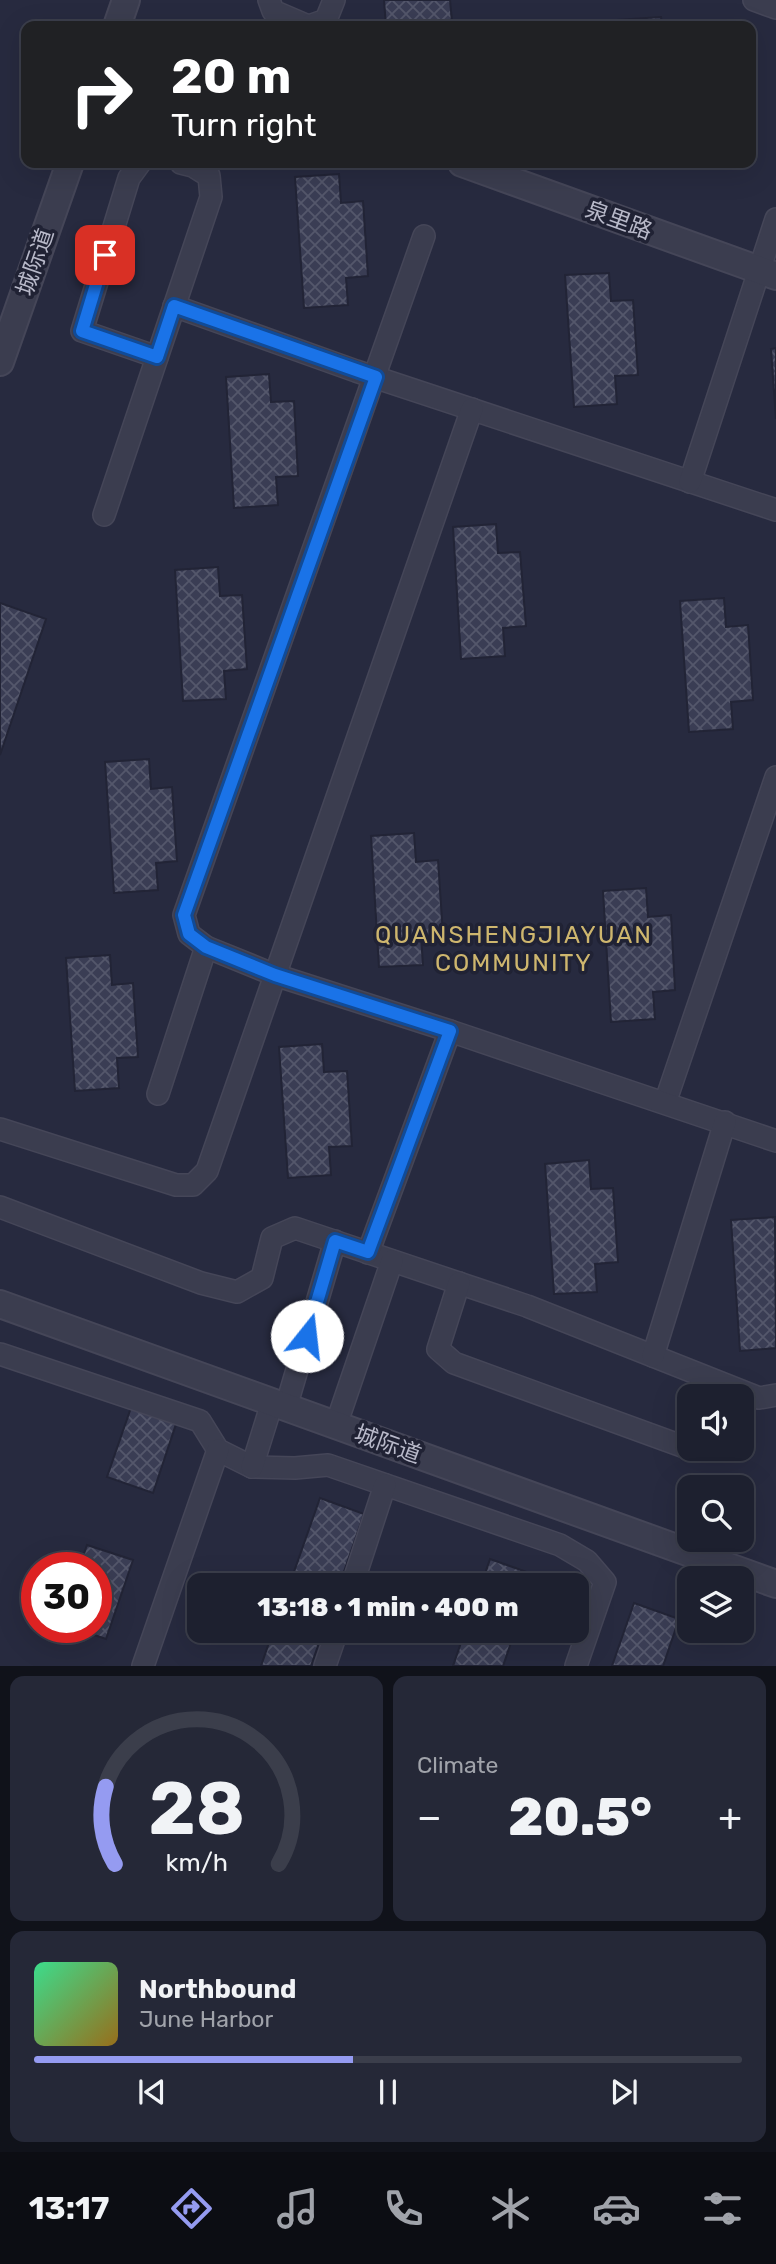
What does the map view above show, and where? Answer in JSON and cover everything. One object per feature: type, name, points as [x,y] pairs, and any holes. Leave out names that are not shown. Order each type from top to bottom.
[{"type":"street","points":[[119,21],[126,0]]},
{"type":"street","points":[[269,0],[274,10],[298,21]]},
{"type":"street","points":[[323,21],[334,0]]},
{"type":"street","points":[[754,0],[776,8]]},
{"type":"street","name":"城际道","points":[[0,362],[67,168]]},
{"type":"street","points":[[136,168],[129,178],[82,331],[157,357]]},
{"type":"street","points":[[104,515],[211,197],[209,176],[196,168]]},
{"type":"street","name":"泉里路","points":[[476,168],[768,273]]},
{"type":"street","points":[[690,482],[768,273],[776,219]]},
{"type":"street","points":[[424,236],[184,915],[189,934],[206,947],[275,975],[776,1141]]},
{"type":"street","points":[[174,306],[376,377],[776,510]]},
{"type":"street","points":[[0,1129],[176,1185],[193,1185],[207,1171],[472,409]]},
{"type":"street","points":[[665,1103],[776,777]]},
{"type":"street","points":[[158,1094],[206,947]]},
{"type":"street","points":[[368,1252],[450,1031]]},
{"type":"street","points":[[653,1356],[725,1122]]},
{"type":"street","points":[[0,1207],[201,1283],[237,1292],[262,1278],[272,1238],[295,1227],[527,1306],[653,1356],[713,1384]]},
{"type":"street","points":[[252,1467],[279,1405],[335,1241]]},
{"type":"street","points":[[336,1426],[392,1261]]},
{"type":"street","points":[[459,1283],[438,1349],[454,1363],[677,1444]]},
{"type":"street","name":"城际道","points":[[0,1304],[776,1584]]},
{"type":"street","points":[[0,1354],[201,1421],[218,1450],[252,1467],[295,1468],[328,1465],[559,1545],[587,1561],[605,1581],[576,1665]]},
{"type":"street","points":[[754,1397],[776,1395]]},
{"type":"street","points":[[143,1665],[218,1450]]},
{"type":"street","points":[[356,1573],[385,1485]]},
{"type":"street","points":[[326,1665],[333,1643]]},
{"type":"building","points":[[384,0],[450,0],[452,21],[386,21]]},
{"type":"building","points":[[661,17],[661,21],[618,21]]},
{"type":"building","points":[[339,174],[341,203],[363,201],[368,276],[346,278],[348,305],[304,308],[295,177]]},
{"type":"building","points":[[609,273],[611,301],[633,300],[638,375],[615,376],[617,404],[574,407],[565,275]]},
{"type":"building","points":[[776,348],[776,419],[771,349]]},
{"type":"building","points":[[269,374],[271,402],[294,401],[298,476],[276,477],[278,505],[234,508],[226,377]]},
{"type":"building","points":[[496,524],[498,553],[520,552],[526,626],[503,628],[505,656],[461,659],[453,527]]},
{"type":"building","points":[[218,567],[220,596],[242,595],[247,669],[224,671],[226,699],[183,701],[175,570]]},
{"type":"building","points":[[724,598],[726,627],[748,625],[753,700],[731,702],[733,729],[689,732],[680,601]]},
{"type":"building","points":[[0,603],[46,619],[0,755]]},
{"type":"building","points":[[149,759],[151,789],[172,787],[177,861],[156,863],[158,890],[114,893],[105,762]]},
{"type":"building","points":[[414,833],[416,862],[438,860],[443,935],[421,937],[423,965],[379,967],[371,836]]},
{"type":"building","points":[[646,888],[648,917],[671,915],[675,990],[653,992],[655,1019],[611,1022],[603,891]]},
{"type":"building","points":[[110,955],[112,985],[133,983],[138,1057],[117,1058],[119,1088],[75,1091],[66,958]]},
{"type":"building","points":[[322,1044],[324,1072],[347,1071],[352,1146],[329,1147],[331,1175],[288,1178],[279,1047]]},
{"type":"building","points":[[589,1160],[591,1189],[613,1188],[618,1262],[595,1264],[597,1292],[554,1294],[545,1164]]},
{"type":"building","points":[[775,1217],[776,1348],[740,1351],[731,1220]]},
{"type":"building","points":[[134,1399],[179,1415],[153,1493],[107,1477]]},
{"type":"building","points":[[320,1498],[364,1514],[344,1573],[294,1573]]},
{"type":"building","points":[[87,1545],[108,1552],[85,1552]]},
{"type":"building","points":[[112,1553],[133,1560],[112,1621]]},
{"type":"building","points":[[490,1559],[529,1573],[485,1573]]},
{"type":"building","points":[[634,1603],[677,1618],[663,1666],[612,1666]]},
{"type":"building","points":[[269,1643],[319,1643],[311,1666],[261,1666]]},
{"type":"building","points":[[461,1643],[511,1643],[503,1666],[453,1666]]},
{"type":"district","name":"QUANSHENGJIAYUAN COMMUNITY","points":[[514,949]]},
{"type":"route","points":[[105,255],[82,331],[157,357],[174,306],[376,377],[184,915],[189,934],[206,947],[275,975],[450,1031],[368,1252],[335,1241],[307,1336]]}]
